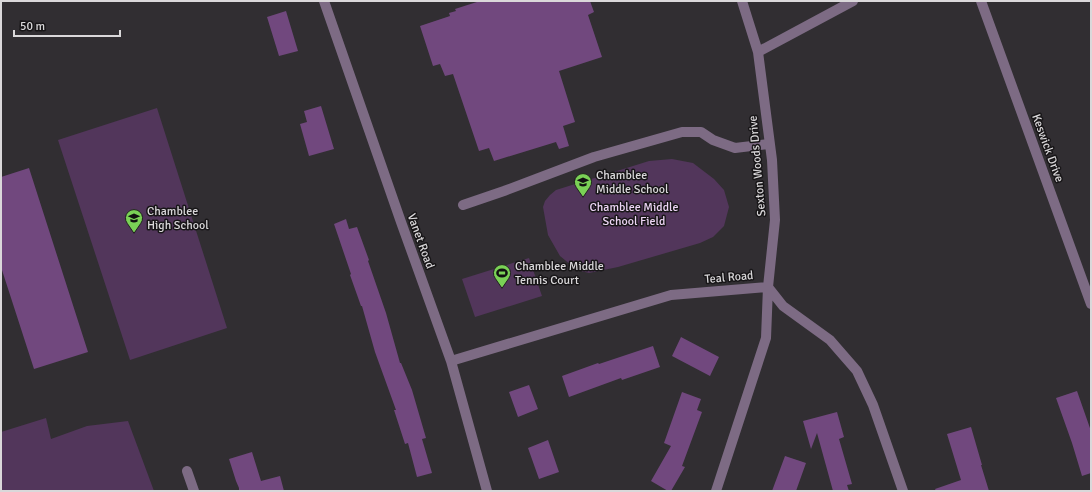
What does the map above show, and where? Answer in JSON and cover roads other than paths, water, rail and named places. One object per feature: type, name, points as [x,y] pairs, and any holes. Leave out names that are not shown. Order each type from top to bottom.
[{"type":"street","name":"Vanet Road","points":[[324,1],[398,215],[451,361],[487,491]]},
{"type":"street","name":"Sexton Woods Drive","points":[[716,491],[766,338],[768,287],[775,220],[772,160],[758,52],[742,1]]},
{"type":"street","points":[[758,52],[853,1]]},
{"type":"street","name":"Keswick Drive","points":[[981,1],[1091,304]]},
{"type":"street","points":[[463,205],[594,157],[682,132],[701,132],[713,140],[735,148],[769,144]]},
{"type":"street","name":"Teal Road","points":[[451,361],[671,296],[768,287],[782,306],[830,340],[856,371],[873,406],[903,491]]},
{"type":"street","points":[[187,471],[194,491]]},
{"type":"place","name":"Chamblee Middle School","points":[[583,197]]},
{"type":"place","name":"Chamblee High School","points":[[134,233]]},
{"type":"place","name":"Chamblee Middle Tennis Court","points":[[502,288]]},
{"type":"park label","name":"Chamblee Middle School Field","points":[[634,214]]}]
